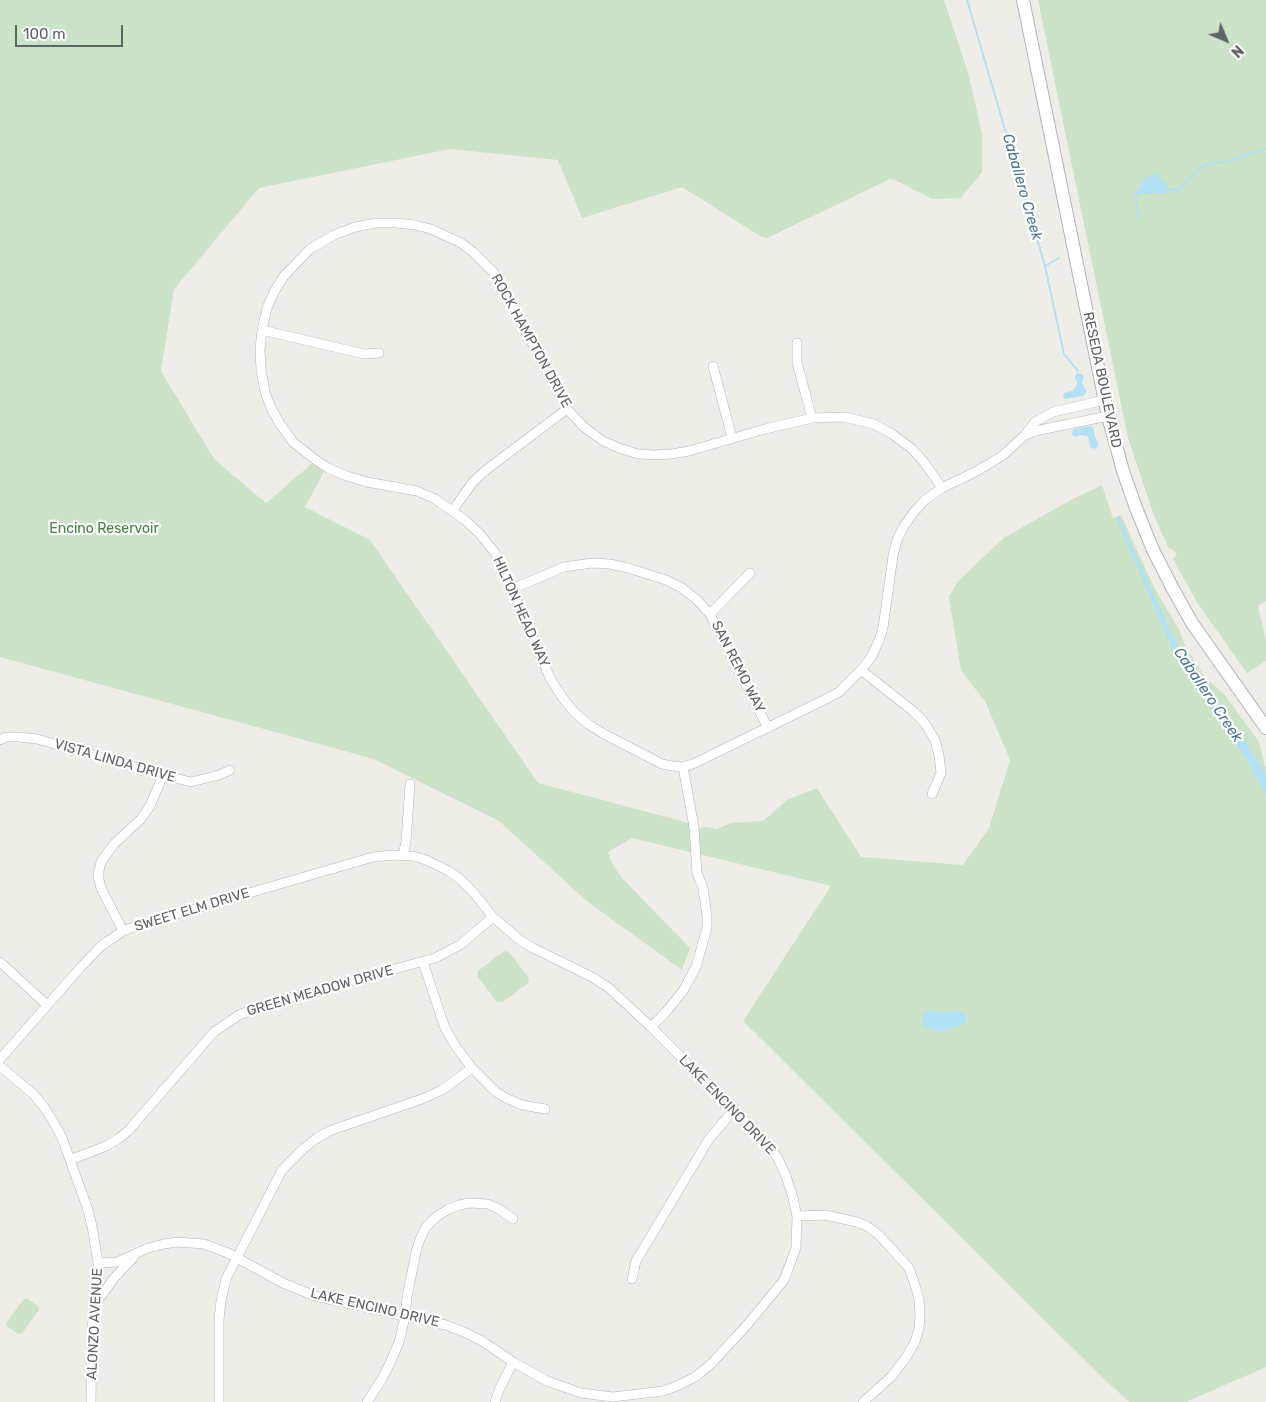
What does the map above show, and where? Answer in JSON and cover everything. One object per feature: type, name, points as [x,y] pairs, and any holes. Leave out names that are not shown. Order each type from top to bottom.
[{"type":"main road","name":"RESEDA BOULEVARD","points":[[1023,0],[1108,416],[1123,471],[1153,550],[1192,623],[1266,728]]},
{"type":"street","name":"ROCK HAMPTON DRIVE","points":[[262,330],[271,300],[284,276],[310,250],[324,240],[355,227],[376,223],[397,222],[431,229],[461,243],[493,272],[567,409],[584,427],[603,441],[638,454],[672,454],[812,418],[835,417],[859,420],[874,424],[911,448],[924,462],[942,488]]},
{"type":"street","name":"HILTON HEAD WAY","points":[[262,330],[260,350],[265,392],[271,408],[293,442],[328,468],[367,482],[417,492],[435,499],[465,520],[489,544],[505,572],[550,678],[574,712],[604,734],[662,764],[672,766],[695,763],[839,692],[872,656],[879,640],[883,628],[897,540],[914,512],[942,488],[1002,456],[1025,435],[1035,422],[1053,412],[1105,400]]},
{"type":"street","points":[[262,330],[364,354],[379,352]]},
{"type":"street","points":[[797,343],[797,363],[812,418]]},
{"type":"street","points":[[713,366],[732,438]]},
{"type":"street","points":[[453,510],[473,482],[486,470],[567,409]]},
{"type":"street","points":[[1025,435],[1040,430],[1108,416]]},
{"type":"street","name":"SAN REMO WAY","points":[[512,589],[564,567],[592,563],[610,564],[647,574],[682,588],[710,614],[768,728]]},
{"type":"street","points":[[710,614],[750,573]]},
{"type":"street","points":[[861,670],[913,711],[924,722],[935,740],[940,755],[941,773],[932,794]]},
{"type":"street","name":"VISTA LINDA DRIVE","points":[[0,740],[6,737],[38,739],[191,782],[205,780],[230,770]]},
{"type":"street","points":[[650,1026],[666,1012],[683,991],[696,967],[706,928],[707,916],[703,888],[697,872],[694,827],[682,766]]},
{"type":"street","points":[[124,931],[100,888],[98,875],[100,862],[114,844],[141,818],[150,806],[163,775]]},
{"type":"street","points":[[403,855],[406,842],[410,784]]},
{"type":"street","name":"SWEET ELM DRIVE","points":[[0,1058],[101,946],[124,931],[373,857],[403,855]]},
{"type":"street","name":"LAKE ENCINO DRIVE","points":[[98,1263],[117,1262],[148,1248],[164,1244],[190,1242],[204,1244],[236,1258],[283,1283],[315,1296],[446,1325],[464,1332],[547,1381],[581,1394],[650,1398],[695,1377],[710,1365],[747,1325],[784,1280],[796,1248],[797,1216],[786,1176],[777,1157],[758,1134],[650,1026],[604,984],[574,967],[533,948],[511,933],[493,917],[460,879],[447,870],[426,860],[403,855]]},
{"type":"street","name":"GREEN MEADOW DRIVE","points":[[70,1160],[106,1146],[128,1131],[214,1032],[239,1015],[267,1004],[435,958],[460,945],[493,917]]},
{"type":"street","points":[[0,962],[47,1004]]},
{"type":"street","points":[[423,962],[445,1028],[456,1047],[472,1068],[496,1092],[506,1098],[522,1105],[545,1109]]},
{"type":"street","name":"ALONZO AVENUE","points":[[0,1066],[33,1094],[44,1107],[62,1138],[89,1217],[98,1263],[96,1304],[92,1327],[91,1402]]},
{"type":"street","points":[[219,1402],[220,1301],[226,1279],[282,1170],[304,1148],[329,1131],[422,1100],[442,1090],[472,1068]]},
{"type":"street","points":[[632,1279],[636,1261],[709,1139],[734,1110]]},
{"type":"street","points":[[367,1402],[390,1364],[399,1342],[420,1239],[426,1227],[436,1217],[459,1205],[469,1203],[488,1204],[513,1219]]},
{"type":"street","points":[[797,1216],[825,1215],[867,1226],[879,1235],[908,1268],[915,1285],[919,1299],[920,1315],[915,1342],[891,1377],[863,1402]]},
{"type":"street","name":"LAKE ENCINO DRIVE","points":[[96,1304],[120,1271],[139,1253]]},
{"type":"street","points":[[495,1402],[513,1362]]},
{"type":"green space","name":"Encino Reservoir","points":[[0,0],[944,0],[969,76],[982,134],[982,172],[961,198],[932,199],[890,179],[767,238],[760,236],[682,187],[582,218],[558,160],[450,149],[259,188],[174,289],[161,371],[214,459],[266,503],[315,461],[326,468],[305,507],[370,540],[538,783],[689,823],[699,828],[717,829],[731,823],[763,821],[787,800],[817,788],[861,857],[963,865],[989,828],[1010,760],[985,701],[961,671],[949,597],[957,582],[1005,537],[1102,485],[1113,518],[1121,515],[1153,585],[1179,630],[1186,648],[1205,677],[1224,694],[1259,742],[1266,769],[1266,1367],[1186,1402],[1129,1402],[743,1021],[831,886],[632,838],[608,852],[613,865],[622,878],[690,948],[682,970],[588,902],[499,821],[374,759],[0,657]]},
{"type":"green space","points":[[1038,0],[1266,0],[1266,601],[1258,606],[1266,640],[1266,661],[1247,673],[1198,604],[1173,559],[1177,555],[1168,547],[1153,513],[1128,438]]},
{"type":"green space","points":[[504,951],[509,952],[529,978],[528,983],[503,1002],[497,1002],[478,977],[478,971]]},
{"type":"green space","points":[[24,1299],[28,1299],[39,1307],[39,1310],[22,1333],[18,1334],[7,1326],[6,1323]]},
{"type":"water","points":[[1154,174],[1158,175],[1165,182],[1168,190],[1162,194],[1136,194],[1144,180]]},
{"type":"water","points":[[1077,373],[1084,376],[1082,383],[1086,393],[1083,396],[1065,399],[1063,397],[1064,393],[1072,391],[1076,387],[1075,377]]},
{"type":"water","points":[[1090,426],[1094,429],[1094,435],[1098,443],[1095,449],[1090,447],[1087,436],[1075,437],[1072,435],[1075,429]]},
{"type":"water","points":[[1119,517],[1171,633],[1189,666],[1246,743],[1266,775],[1266,796],[1246,758],[1175,655],[1116,518]]},
{"type":"water","points":[[927,1010],[950,1012],[954,1010],[963,1013],[967,1018],[966,1022],[960,1026],[937,1031],[922,1024],[924,1013]]},
{"type":"waterway","name":"Caballero Creek","points":[[967,0],[1045,266],[1064,354],[1078,371]]},
{"type":"waterway","points":[[1168,190],[1181,188],[1185,182],[1206,164],[1226,162],[1266,149]]},
{"type":"waterway","points":[[1136,194],[1139,220]]},
{"type":"waterway","points":[[1045,266],[1059,258]]}]
